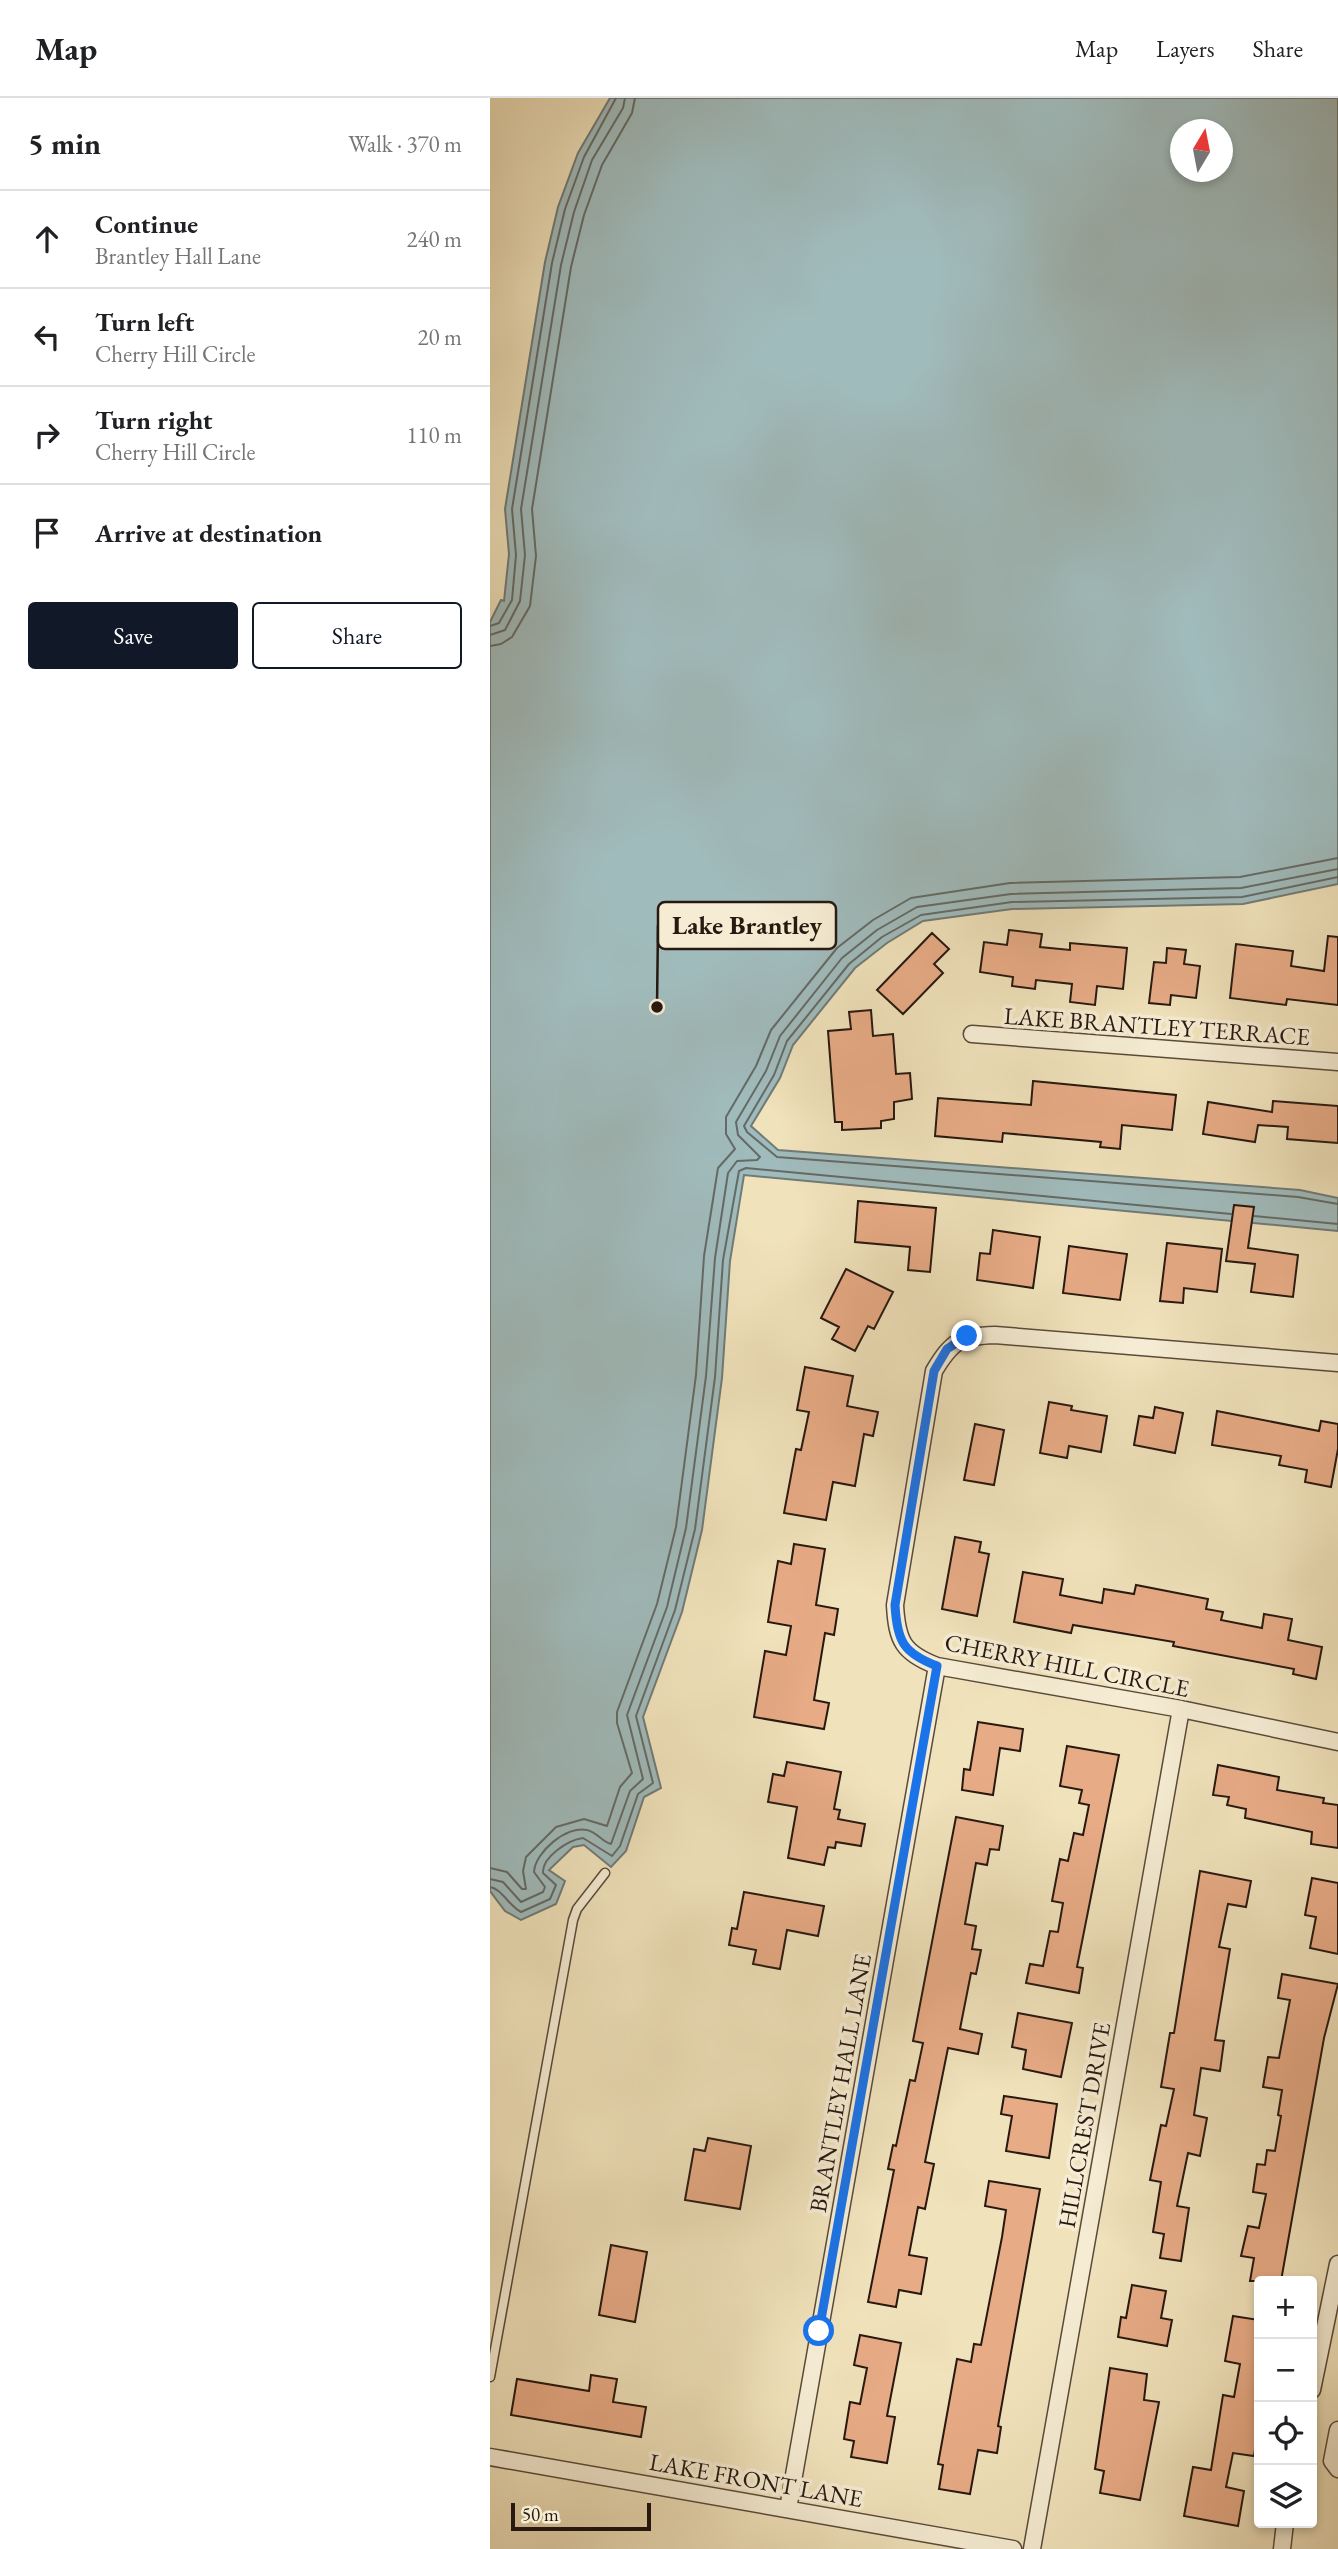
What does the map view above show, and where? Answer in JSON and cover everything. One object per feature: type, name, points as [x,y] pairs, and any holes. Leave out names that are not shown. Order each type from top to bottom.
[{"type":"street","name":"LAKE BRANTLEY TERRACE","points":[[972,1034],[1338,1062]]},
{"type":"street","name":"CHERRY HILL CIRCLE","points":[[1338,1363],[995,1335],[967,1336],[947,1349],[934,1371],[895,1605],[897,1634],[915,1658],[937,1666],[1181,1709],[1338,1742]]},
{"type":"street","name":"BRANTLEY HALL LANE","points":[[788,2509],[937,1666]]},
{"type":"street","name":"HILLCREST DRIVE","points":[[1032,2549],[1181,1709]]},
{"type":"street","points":[[1317,2366],[1338,2264]]},
{"type":"street","points":[[1338,2430],[1332,2461],[1338,2469]]},
{"type":"street","name":"LAKE FRONT LANE","points":[[490,2457],[1013,2549]]},
{"type":"street","points":[[1282,2549],[1284,2528]]},
{"type":"lane","points":[[490,2377],[573,1920],[577,1909],[605,1873]]},
{"type":"water","points":[[610,98],[1338,98],[1338,884],[1243,904],[1012,909],[923,921],[887,943],[855,968],[793,1045],[780,1078],[751,1126],[778,1150],[1300,1190],[1338,1198],[1338,1231],[744,1175],[730,1261],[722,1378],[702,1530],[682,1612],[643,1717],[661,1788],[644,1797],[626,1851],[611,1867],[584,1845],[573,1847],[549,1870],[565,1881],[556,1904],[521,1920],[505,1911],[490,1891],[490,622],[501,600],[504,601],[509,554],[505,509],[545,262],[558,207],[578,153]]},
{"type":"building","points":[[1009,930],[1042,934],[1040,947],[1070,950],[1070,943],[1127,948],[1123,989],[1097,986],[1095,1005],[1070,1002],[1072,984],[1036,980],[1035,989],[1012,986],[1013,977],[980,972],[984,942],[1007,945]]},
{"type":"building","points":[[932,933],[949,949],[934,964],[943,973],[903,1014],[877,990]]},
{"type":"building","points":[[1328,936],[1338,937],[1338,1005],[1287,999],[1286,1005],[1230,998],[1236,944],[1293,951],[1291,966],[1324,971]]},
{"type":"building","points":[[1167,948],[1186,950],[1184,964],[1200,966],[1196,998],[1171,995],[1170,1005],[1149,1003],[1154,962],[1166,963]]},
{"type":"building","points":[[871,1010],[873,1036],[893,1034],[896,1074],[910,1073],[912,1099],[894,1102],[894,1119],[881,1121],[881,1128],[842,1130],[842,1122],[835,1122],[828,1031],[851,1029],[849,1012]]},
{"type":"building","points":[[1033,1081],[1176,1095],[1172,1130],[1122,1125],[1120,1149],[1100,1147],[1101,1142],[1003,1133],[1002,1142],[935,1136],[938,1098],[1031,1105]]},
{"type":"building","points":[[1273,1101],[1338,1106],[1338,1143],[1287,1139],[1288,1127],[1258,1125],[1255,1142],[1203,1134],[1208,1102],[1272,1112]]},
{"type":"building","points":[[858,1201],[936,1208],[930,1272],[908,1270],[910,1247],[855,1242]]},
{"type":"building","points":[[1234,1205],[1254,1207],[1248,1248],[1298,1255],[1293,1297],[1251,1292],[1255,1264],[1226,1261]]},
{"type":"building","points":[[993,1230],[1040,1237],[1033,1288],[977,1280],[980,1253],[990,1254]]},
{"type":"building","points":[[1167,1243],[1222,1249],[1217,1292],[1184,1288],[1183,1303],[1160,1301]]},
{"type":"building","points":[[1069,1246],[1127,1254],[1120,1300],[1063,1293]]},
{"type":"building","points":[[846,1269],[893,1292],[874,1329],[868,1326],[855,1351],[832,1339],[839,1327],[821,1318]]},
{"type":"building","points":[[805,1367],[853,1376],[847,1406],[878,1412],[873,1436],[864,1434],[855,1486],[833,1482],[826,1520],[784,1513],[796,1449],[801,1450],[809,1412],[797,1410]]},
{"type":"building","points":[[1049,1402],[1072,1406],[1071,1410],[1107,1416],[1101,1452],[1069,1446],[1067,1458],[1040,1453]]},
{"type":"building","points":[[1155,1407],[1183,1413],[1175,1453],[1134,1445],[1139,1416],[1153,1418]]},
{"type":"building","points":[[1217,1411],[1319,1431],[1321,1421],[1338,1424],[1338,1449],[1331,1487],[1305,1482],[1307,1470],[1279,1465],[1281,1456],[1212,1445]]},
{"type":"building","points":[[975,1424],[1004,1430],[994,1485],[964,1480]]},
{"type":"building","points":[[955,1537],[981,1542],[979,1552],[989,1554],[977,1616],[942,1609]]},
{"type":"building","points":[[794,1544],[825,1549],[816,1605],[838,1609],[834,1635],[825,1633],[814,1700],[829,1703],[824,1729],[754,1717],[765,1651],[786,1655],[791,1626],[768,1622],[778,1561],[791,1564]]},
{"type":"building","points":[[1023,1572],[1063,1579],[1060,1595],[1102,1603],[1104,1589],[1134,1594],[1136,1585],[1208,1599],[1206,1609],[1223,1612],[1221,1620],[1262,1628],[1264,1614],[1292,1619],[1288,1640],[1322,1647],[1316,1679],[1293,1674],[1294,1669],[1173,1646],[1174,1642],[1073,1625],[1071,1633],[1014,1622]]},
{"type":"building","points":[[978,1722],[1023,1729],[1020,1751],[1000,1748],[993,1795],[962,1790],[964,1769],[970,1770]]},
{"type":"building","points":[[1067,1746],[1119,1755],[1077,1967],[1083,1968],[1079,1993],[1026,1983],[1030,1964],[1043,1966],[1050,1931],[1058,1932],[1063,1903],[1052,1901],[1060,1859],[1068,1861],[1074,1833],[1083,1835],[1089,1805],[1079,1803],[1082,1790],[1060,1786]]},
{"type":"building","points":[[787,1762],[841,1772],[834,1809],[840,1810],[838,1819],[865,1824],[861,1846],[836,1842],[835,1848],[828,1847],[824,1865],[788,1858],[797,1807],[768,1802],[773,1774],[784,1776]]},
{"type":"building","points":[[1218,1765],[1279,1777],[1277,1790],[1324,1798],[1323,1803],[1338,1805],[1338,1848],[1311,1844],[1312,1832],[1245,1818],[1246,1809],[1227,1805],[1229,1797],[1213,1795]]},
{"type":"building","points":[[956,1817],[1003,1826],[999,1850],[990,1849],[987,1865],[976,1863],[965,1924],[976,1926],[972,1949],[981,1950],[976,1974],[971,1973],[960,2029],[982,2034],[978,2054],[948,2048],[925,2162],[934,2164],[925,2209],[918,2207],[909,2255],[927,2258],[921,2294],[899,2290],[896,2307],[868,2302],[894,2170],[888,2169],[893,2145],[896,2146],[910,2080],[915,2081],[923,2043],[913,2041]]},
{"type":"building","points":[[1200,1871],[1251,1881],[1246,1907],[1228,1904],[1219,1947],[1230,1949],[1215,2040],[1224,2041],[1220,2071],[1201,2068],[1194,2115],[1207,2118],[1200,2156],[1188,2153],[1177,2206],[1189,2208],[1181,2261],[1160,2258],[1164,2234],[1153,2232],[1161,2182],[1150,2180],[1161,2125],[1166,2126],[1174,2089],[1161,2087],[1170,2033],[1174,2033]]},
{"type":"building","points":[[1312,1878],[1338,1883],[1338,1954],[1310,1948],[1316,1917],[1305,1915]]},
{"type":"building","points":[[744,1892],[824,1906],[818,1936],[787,1930],[780,1969],[753,1964],[756,1950],[729,1945],[732,1928],[737,1929]]},
{"type":"building","points":[[1282,1974],[1338,1984],[1324,2038],[1282,2276],[1254,2276],[1254,2281],[1250,2281],[1254,2258],[1241,2256],[1248,2226],[1259,2228],[1266,2194],[1253,2192],[1257,2164],[1265,2165],[1267,2150],[1275,2151],[1281,2116],[1278,2115],[1282,2090],[1263,2087],[1268,2057],[1279,2058],[1290,2000],[1278,1998]]},
{"type":"building","points":[[1018,2013],[1072,2023],[1061,2077],[1023,2069],[1026,2050],[1012,2047]]},
{"type":"building","points":[[1004,2096],[1057,2104],[1049,2158],[1006,2151],[1012,2116],[1001,2114]]},
{"type":"building","points":[[708,2138],[751,2146],[740,2209],[685,2200],[694,2149],[705,2151]]},
{"type":"building","points":[[989,2181],[1040,2189],[998,2426],[1001,2427],[997,2453],[978,2450],[970,2494],[939,2489],[943,2465],[938,2464],[957,2359],[971,2362],[974,2344],[981,2345],[1002,2237],[1006,2210],[985,2206]]},
{"type":"building","points":[[611,2245],[647,2252],[635,2322],[599,2315]]},
{"type":"building","points":[[1132,2285],[1166,2291],[1161,2318],[1172,2320],[1167,2346],[1118,2337],[1121,2317],[1126,2318]]},
{"type":"building","points":[[1233,2316],[1254,2319],[1254,2456],[1233,2453],[1226,2487],[1244,2491],[1238,2526],[1184,2516],[1193,2467],[1211,2470],[1223,2395],[1234,2397],[1240,2364],[1225,2361]]},
{"type":"building","points":[[860,2335],[901,2343],[887,2416],[895,2417],[887,2463],[851,2457],[854,2441],[844,2439],[850,2402],[860,2404],[867,2368],[854,2365]]},
{"type":"building","points":[[1110,2368],[1147,2374],[1144,2400],[1159,2402],[1140,2500],[1100,2493],[1104,2471],[1095,2469]]},
{"type":"building","points":[[591,2375],[617,2379],[613,2402],[646,2407],[641,2437],[511,2415],[517,2379],[589,2391]]},
{"type":"place","name":"Lake Brantley","points":[[657,1007]]},
{"type":"route","points":[[819,2331],[937,1666],[915,1658],[897,1634],[895,1605],[934,1371],[947,1349],[967,1336]]}]
